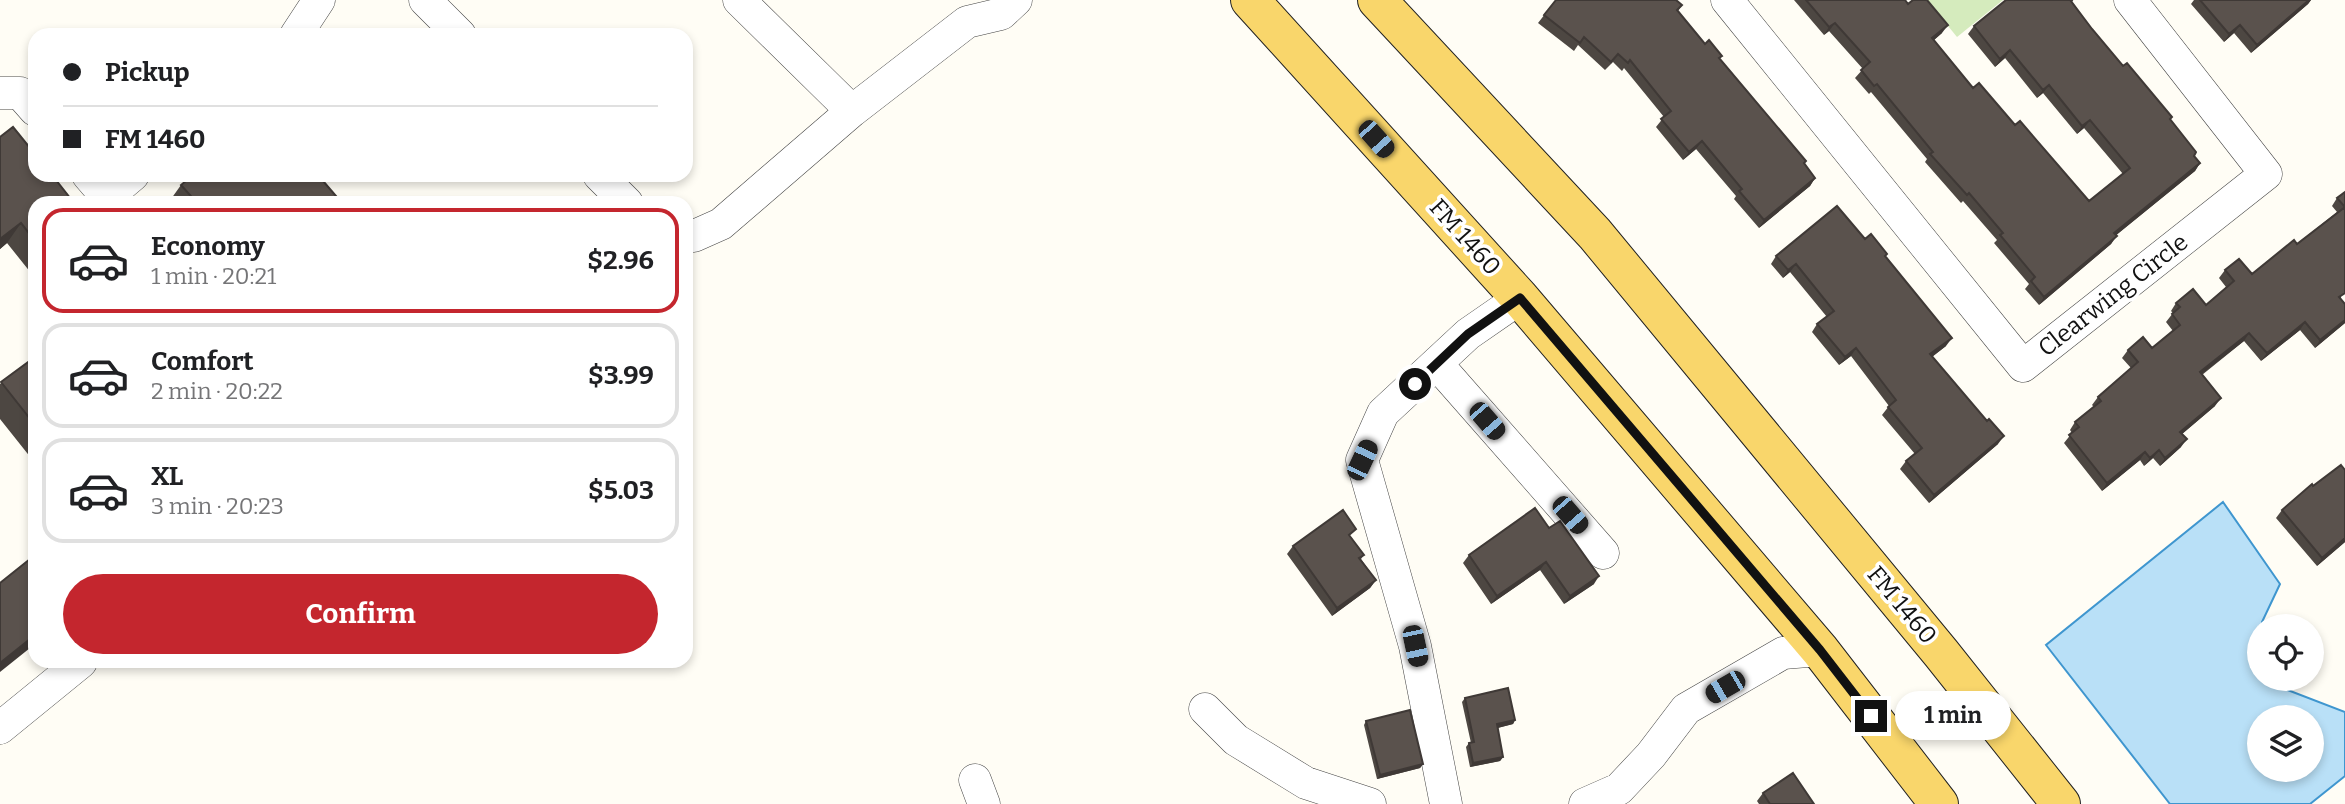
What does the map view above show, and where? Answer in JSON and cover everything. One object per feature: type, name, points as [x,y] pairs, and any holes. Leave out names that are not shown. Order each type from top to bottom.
[{"type":"main road","name":"FM 1460","points":[[1250,0],[1520,298],[1820,650],[1938,804]]},
{"type":"main road","name":"FM 1460","points":[[1377,0],[1595,234],[1941,653],[2061,804]]},
{"type":"street","points":[[300,28],[318,0]]},
{"type":"street","points":[[425,0],[453,28]]},
{"type":"street","points":[[739,0],[852,111]]},
{"type":"street","points":[[693,236],[721,224],[852,111],[967,22],[1001,14],[1016,0]]},
{"type":"street","name":"Clearwing Circle","points":[[1727,0],[2024,366],[2266,174],[2130,0]]},
{"type":"street","points":[[0,93],[20,93],[28,102]]},
{"type":"street","points":[[102,192],[120,182]]},
{"type":"street","points":[[606,182],[620,196]]},
{"type":"street","points":[[1446,804],[1415,646],[1362,460],[1384,413],[1468,334],[1520,298]]},
{"type":"street","points":[[1437,364],[1603,553]]},
{"type":"street","points":[[1585,804],[1619,789],[1651,755],[1686,709],[1783,653],[1820,650]]},
{"type":"street","points":[[0,728],[74,668]]},
{"type":"street","points":[[1205,709],[1236,740],[1306,783],[1370,804]]},
{"type":"green space","points":[[1927,0],[2003,0],[1957,37]]},
{"type":"water","points":[[2223,502],[2280,584],[2266,614],[2247,614],[2247,691],[2290,691],[2345,712],[2345,776],[2310,804],[2170,804],[2046,645]]},
{"type":"building","points":[[1556,0],[1676,0],[1682,5],[1677,10],[1705,44],[1709,40],[1722,56],[1719,58],[1806,161],[1804,163],[1815,178],[1764,220],[1702,141],[1689,152],[1661,119],[1671,111],[1630,60],[1628,63],[1618,54],[1611,62],[1584,37],[1580,43],[1544,15]]},
{"type":"building","points":[[1806,0],[1905,0],[1908,4],[1913,0],[1927,0],[1948,25],[1932,38],[1973,88],[1979,83],[2015,125],[2020,121],[2089,201],[2130,168],[2090,120],[2082,126],[2049,85],[2043,90],[2010,50],[2000,59],[1974,26],[2006,0],[2072,0],[2123,66],[2127,63],[2172,117],[2170,119],[2196,152],[2194,156],[2200,163],[2114,233],[2117,236],[2044,297],[2031,281],[2035,277],[2000,235],[2003,233],[1969,193],[1967,195],[1930,154],[1933,152],[1877,84],[1874,86],[1861,70],[1870,62],[1835,23],[1829,27]]},
{"type":"building","points":[[2200,0],[2309,0],[2257,45],[2240,25],[2229,34]]},
{"type":"building","points":[[13,127],[28,145],[28,182],[58,182],[68,196],[28,196],[28,232],[21,223],[0,239],[0,137]]},
{"type":"building","points":[[185,182],[324,182],[336,196],[191,196],[181,185]]},
{"type":"building","points":[[2345,192],[2345,207],[2337,198]]},
{"type":"building","points":[[1837,206],[1865,239],[1871,234],[1887,254],[1885,256],[1952,338],[1930,354],[1987,421],[1989,419],[2004,436],[1934,495],[1906,461],[1922,448],[1888,407],[1896,400],[1856,348],[1845,357],[1817,324],[1834,311],[1796,264],[1788,270],[1776,256]]},
{"type":"building","points":[[2345,207],[2345,293],[2339,297],[2345,304],[2345,320],[2320,340],[2305,322],[2267,353],[2249,333],[2200,372],[2221,398],[2180,432],[2187,439],[2165,458],[2159,450],[2150,458],[2145,452],[2107,483],[2069,435],[2079,427],[2075,422],[2101,401],[2098,397],[2138,362],[2128,350],[2143,337],[2152,348],[2180,325],[2172,314],[2180,307],[2176,303],[2193,289],[2206,305],[2234,281],[2225,270],[2239,259],[2252,274],[2294,240],[2297,244]]},
{"type":"building","points":[[28,362],[28,416],[1,382]]},
{"type":"building","points":[[2341,465],[2345,470],[2345,538],[2322,558],[2282,510],[2312,484],[2313,486]]},
{"type":"building","points":[[1535,508],[1549,528],[1560,521],[1599,576],[1570,596],[1546,562],[1497,596],[1469,555]]},
{"type":"building","points":[[1343,510],[1356,529],[1349,535],[1364,555],[1359,558],[1376,580],[1337,608],[1293,546]]},
{"type":"building","points":[[28,561],[28,641],[0,663],[0,583]]},
{"type":"building","points":[[1508,688],[1515,720],[1497,724],[1503,757],[1473,763],[1469,743],[1474,742],[1465,698]]},
{"type":"building","points":[[1410,710],[1423,764],[1380,775],[1366,721]]},
{"type":"building","points":[[1793,773],[1814,804],[1770,804],[1763,793]]},
{"type":"route","points":[[1415,384],[1468,334],[1520,298],[1820,650],[1871,716]]}]
